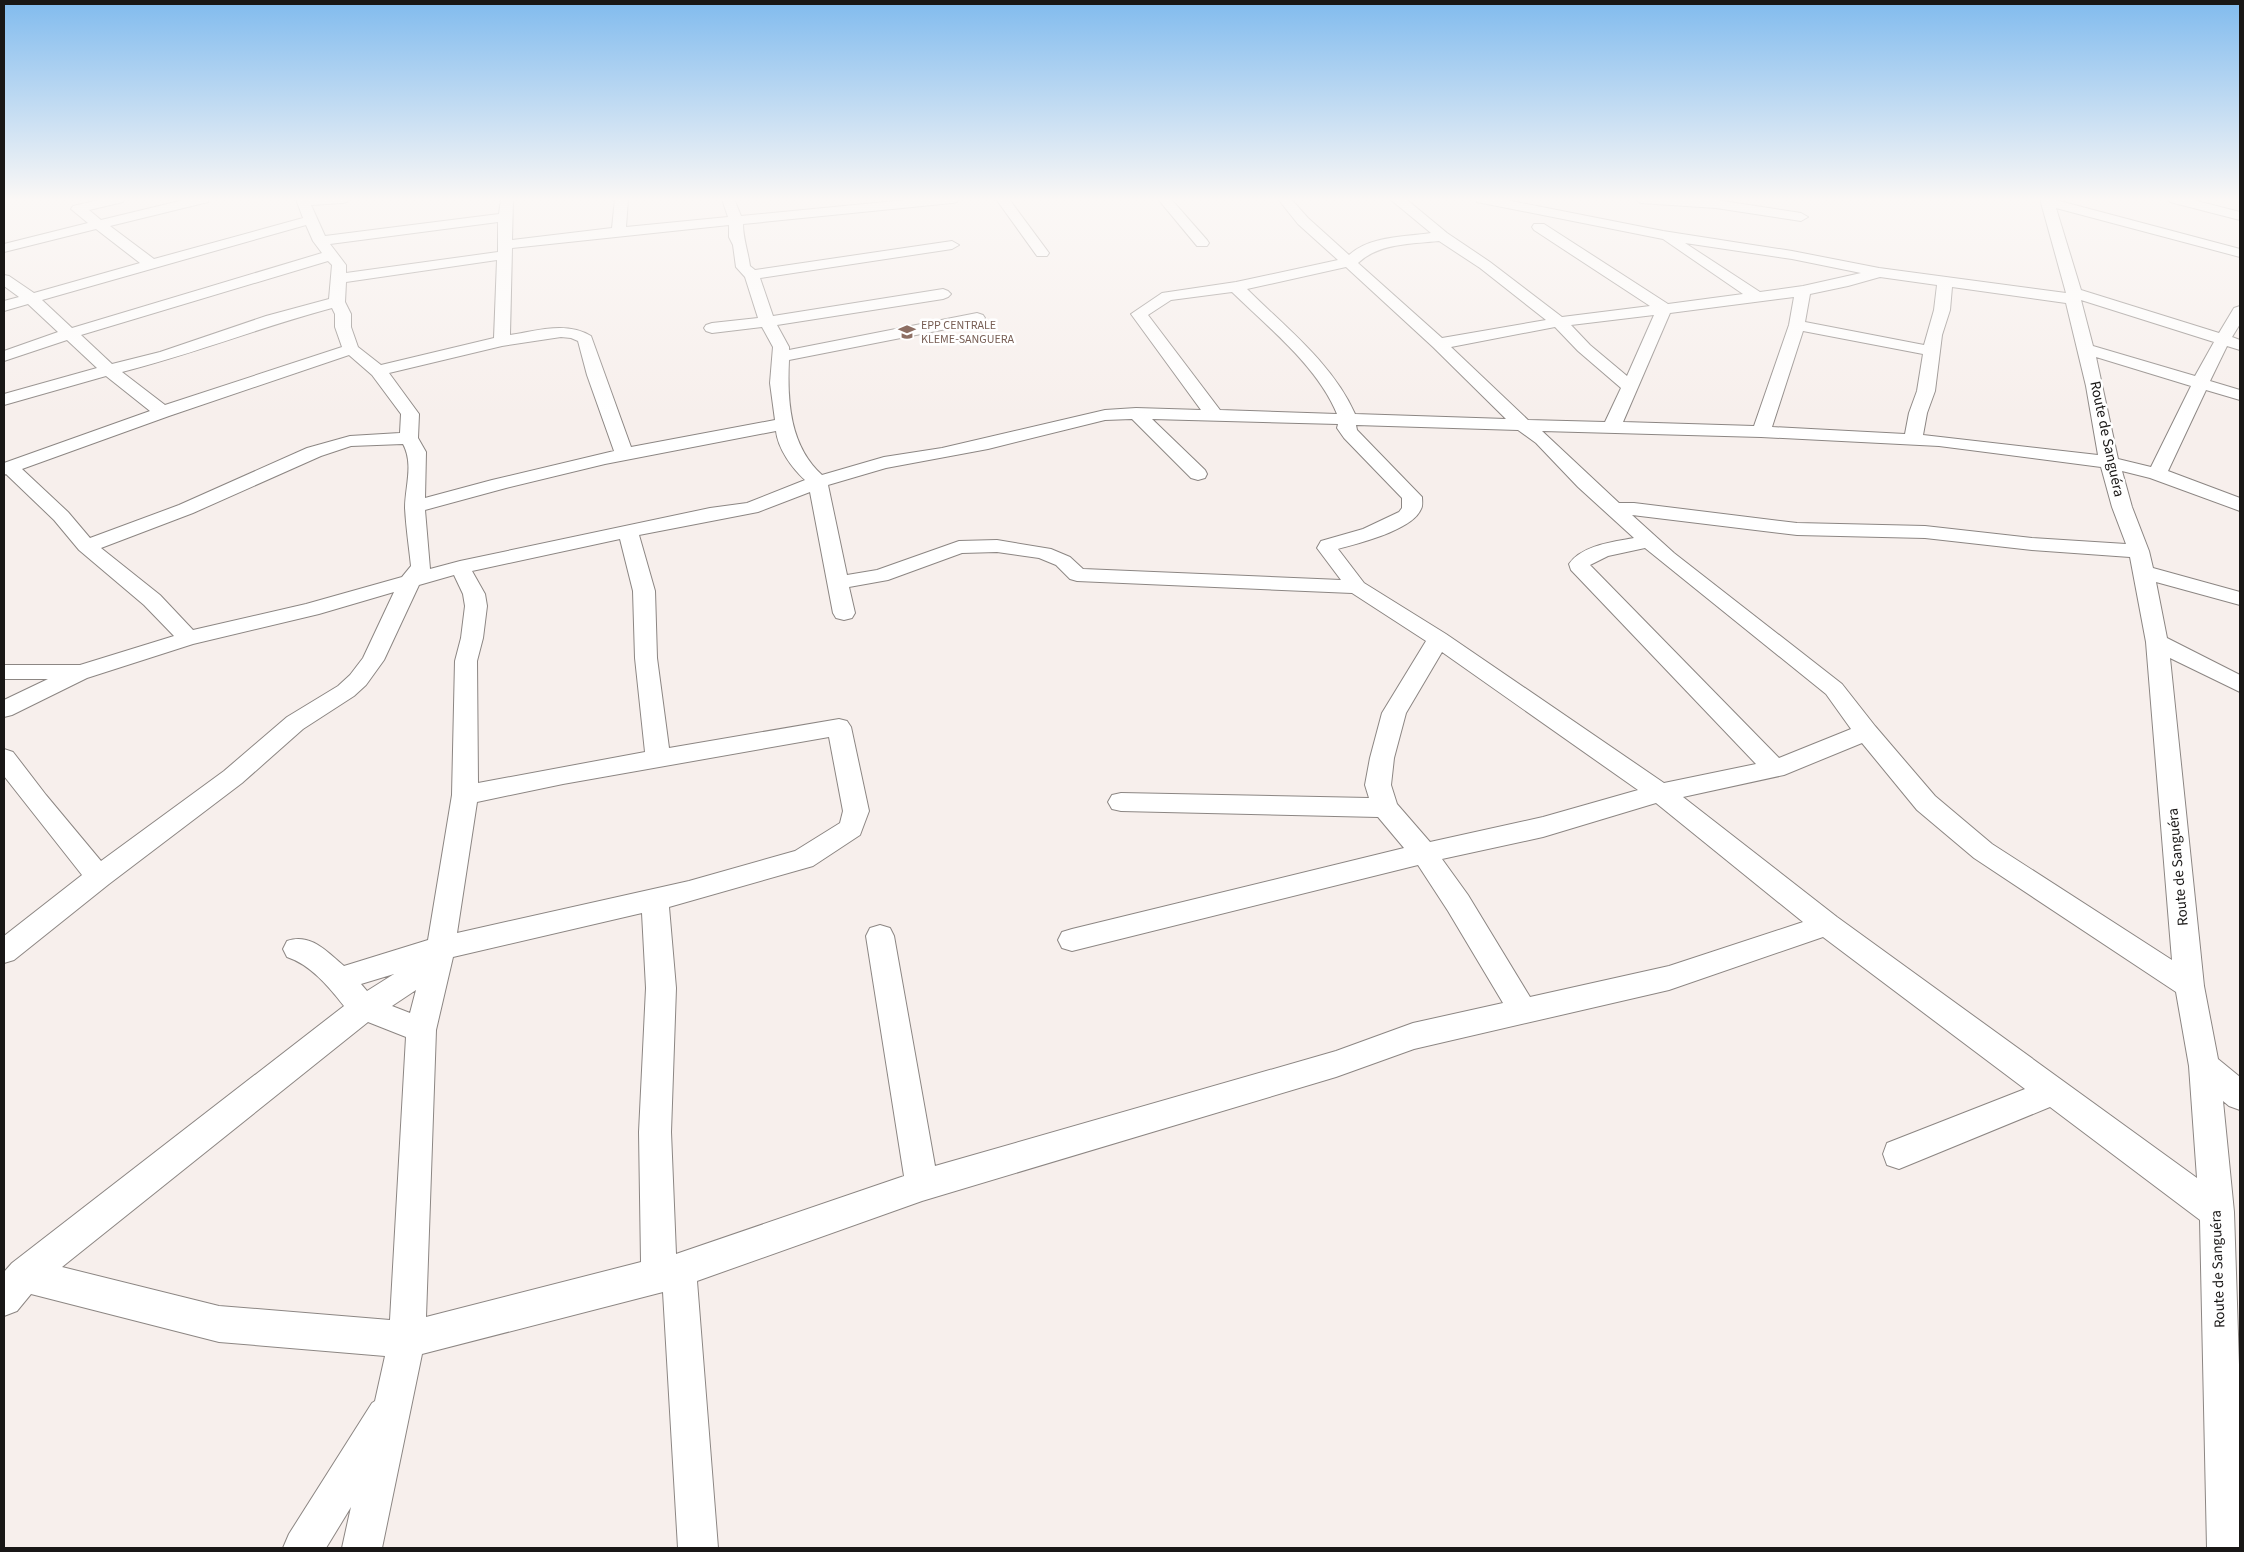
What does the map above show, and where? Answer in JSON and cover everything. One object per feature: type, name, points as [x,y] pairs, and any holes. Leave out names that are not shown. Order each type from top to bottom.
[{"type":"street","points":[[4,306],[125,271]]},
{"type":"street","points":[[4,356],[256,271]]},
{"type":"street","points":[[4,952],[99,877],[233,777],[295,723],[346,691],[358,680],[373,660],[410,581],[421,567],[415,507],[418,470],[417,452],[410,438],[410,414],[378,371],[351,349],[343,327],[343,314],[337,302],[339,271]]},
{"type":"street","points":[[340,278],[379,271]]},
{"type":"street","points":[[502,341],[501,289],[503,271]]},
{"type":"street","points":[[748,271],[752,275],[767,322],[781,347],[779,382],[786,437],[802,467],[818,482],[844,613]]},
{"type":"street","points":[[752,275],[776,271]]},
{"type":"street","points":[[1215,416],[1139,314],[1167,296],[1236,287],[1307,271]]},
{"type":"street","points":[[1360,271],[1524,426],[1542,439],[1585,482],[1617,509],[1649,541],[1834,689],[1866,732],[1926,803],[1982,851],[2189,986]]},
{"type":"street","points":[[1493,271],[1559,322],[1584,348],[1630,387]]},
{"type":"street","points":[[1608,271],[1664,308]]},
{"type":"street","points":[[1719,271],[1756,296]]},
{"type":"street","name":"Route de Sanguéra","points":[[2067,271],[2087,349],[2109,462],[2141,562],[2157,642],[2189,986],[2204,1066],[2217,1212],[2227,1548]]},
{"type":"street","points":[[1439,344],[1559,322],[1803,291],[1843,283],[1879,272],[2074,296],[2240,345]]},
{"type":"street","points":[[4,279],[31,298],[109,370],[163,412]]},
{"type":"street","points":[[1913,440],[1918,413],[1926,391],[1932,351],[1942,310],[1945,280]]},
{"type":"street","points":[[1236,287],[1293,343],[1331,386],[1340,398],[1348,419],[1346,428],[1350,434],[1412,497],[1412,508],[1406,516],[1370,534],[1328,545],[1327,548],[1357,587],[1438,640],[1660,793],[1827,926],[2217,1212]]},
{"type":"street","points":[[1761,432],[1797,325],[1803,291]]},
{"type":"street","points":[[712,328],[767,322],[943,294]]},
{"type":"street","points":[[4,400],[64,381],[166,356],[272,319],[337,302]]},
{"type":"street","points":[[1612,427],[1650,344],[1664,308]]},
{"type":"street","points":[[2157,474],[2200,382],[2222,339],[2240,311]]},
{"type":"street","points":[[781,357],[977,318]]},
{"type":"street","points":[[1797,325],[1932,351]]},
{"type":"street","points":[[378,371],[502,341],[561,332],[575,333],[585,339],[595,375],[625,455]]},
{"type":"street","points":[[187,639],[182,630],[152,600],[86,546],[61,516],[6,468],[163,412],[351,349]]},
{"type":"street","points":[[2087,349],[2240,395]]},
{"type":"street","points":[[1136,413],[1198,474]]},
{"type":"street","points":[[4,709],[81,672],[187,639],[310,610],[460,567],[751,508],[818,482],[884,463],[942,454],[1105,415],[1136,413],[1524,426],[1612,427],[1939,441],[2109,462],[2157,474],[2240,506]]},
{"type":"street","points":[[415,507],[498,484],[690,440],[784,424]]},
{"type":"street","points":[[86,546],[186,509],[314,452],[350,441],[410,438]]},
{"type":"street","points":[[1617,509],[1797,529],[1925,532],[2032,544],[2141,562],[2240,600]]},
{"type":"street","points":[[628,532],[644,591],[646,658],[658,759]]},
{"type":"street","points":[[1649,541],[1603,552],[1582,560],[1579,564],[1581,570],[1774,769]]},
{"type":"street","points":[[839,582],[881,576],[959,547],[997,546],[1044,553],[1063,561],[1077,575],[1357,587]]},
{"type":"street","points":[[362,1548],[407,1340],[421,1030],[440,954],[465,795],[466,661],[472,638],[476,606],[474,594],[460,567]]},
{"type":"street","points":[[1438,640],[1394,713],[1382,758],[1378,785],[1385,808],[1424,853],[1458,903],[1523,1011]]},
{"type":"street","points":[[2157,642],[2240,684]]},
{"type":"street","points":[[4,672],[81,672]]},
{"type":"street","points":[[339,979],[654,899],[689,892],[804,859],[851,828],[856,812],[839,727],[465,795]]},
{"type":"street","points":[[1072,940],[1424,853],[1543,827],[1660,793],[1774,769],[1866,732]]},
{"type":"street","points":[[4,758],[37,802],[99,877]]},
{"type":"street","points":[[1121,802],[1385,808]]},
{"type":"street","points":[[654,899],[661,988],[655,1132],[698,1548]]},
{"type":"street","points":[[14,1286],[219,1324],[407,1340],[669,1273],[922,1185],[1336,1064],[1413,1036],[1669,978],[1827,926]]},
{"type":"street","points":[[880,936],[922,1185]]},
{"type":"street","points":[[297,949],[307,951],[339,979],[364,1008],[421,1030]]},
{"type":"street","points":[[14,1286],[364,1008],[440,954]]},
{"type":"street","points":[[2204,1066],[2240,1096]]},
{"type":"street","points":[[1899,1154],[2053,1092]]},
{"type":"street","points":[[303,1548],[394,1401]]},
{"type":"place","name":"EPP CENTRALE KLEME-SANGUERA","points":[[907,332]]}]
